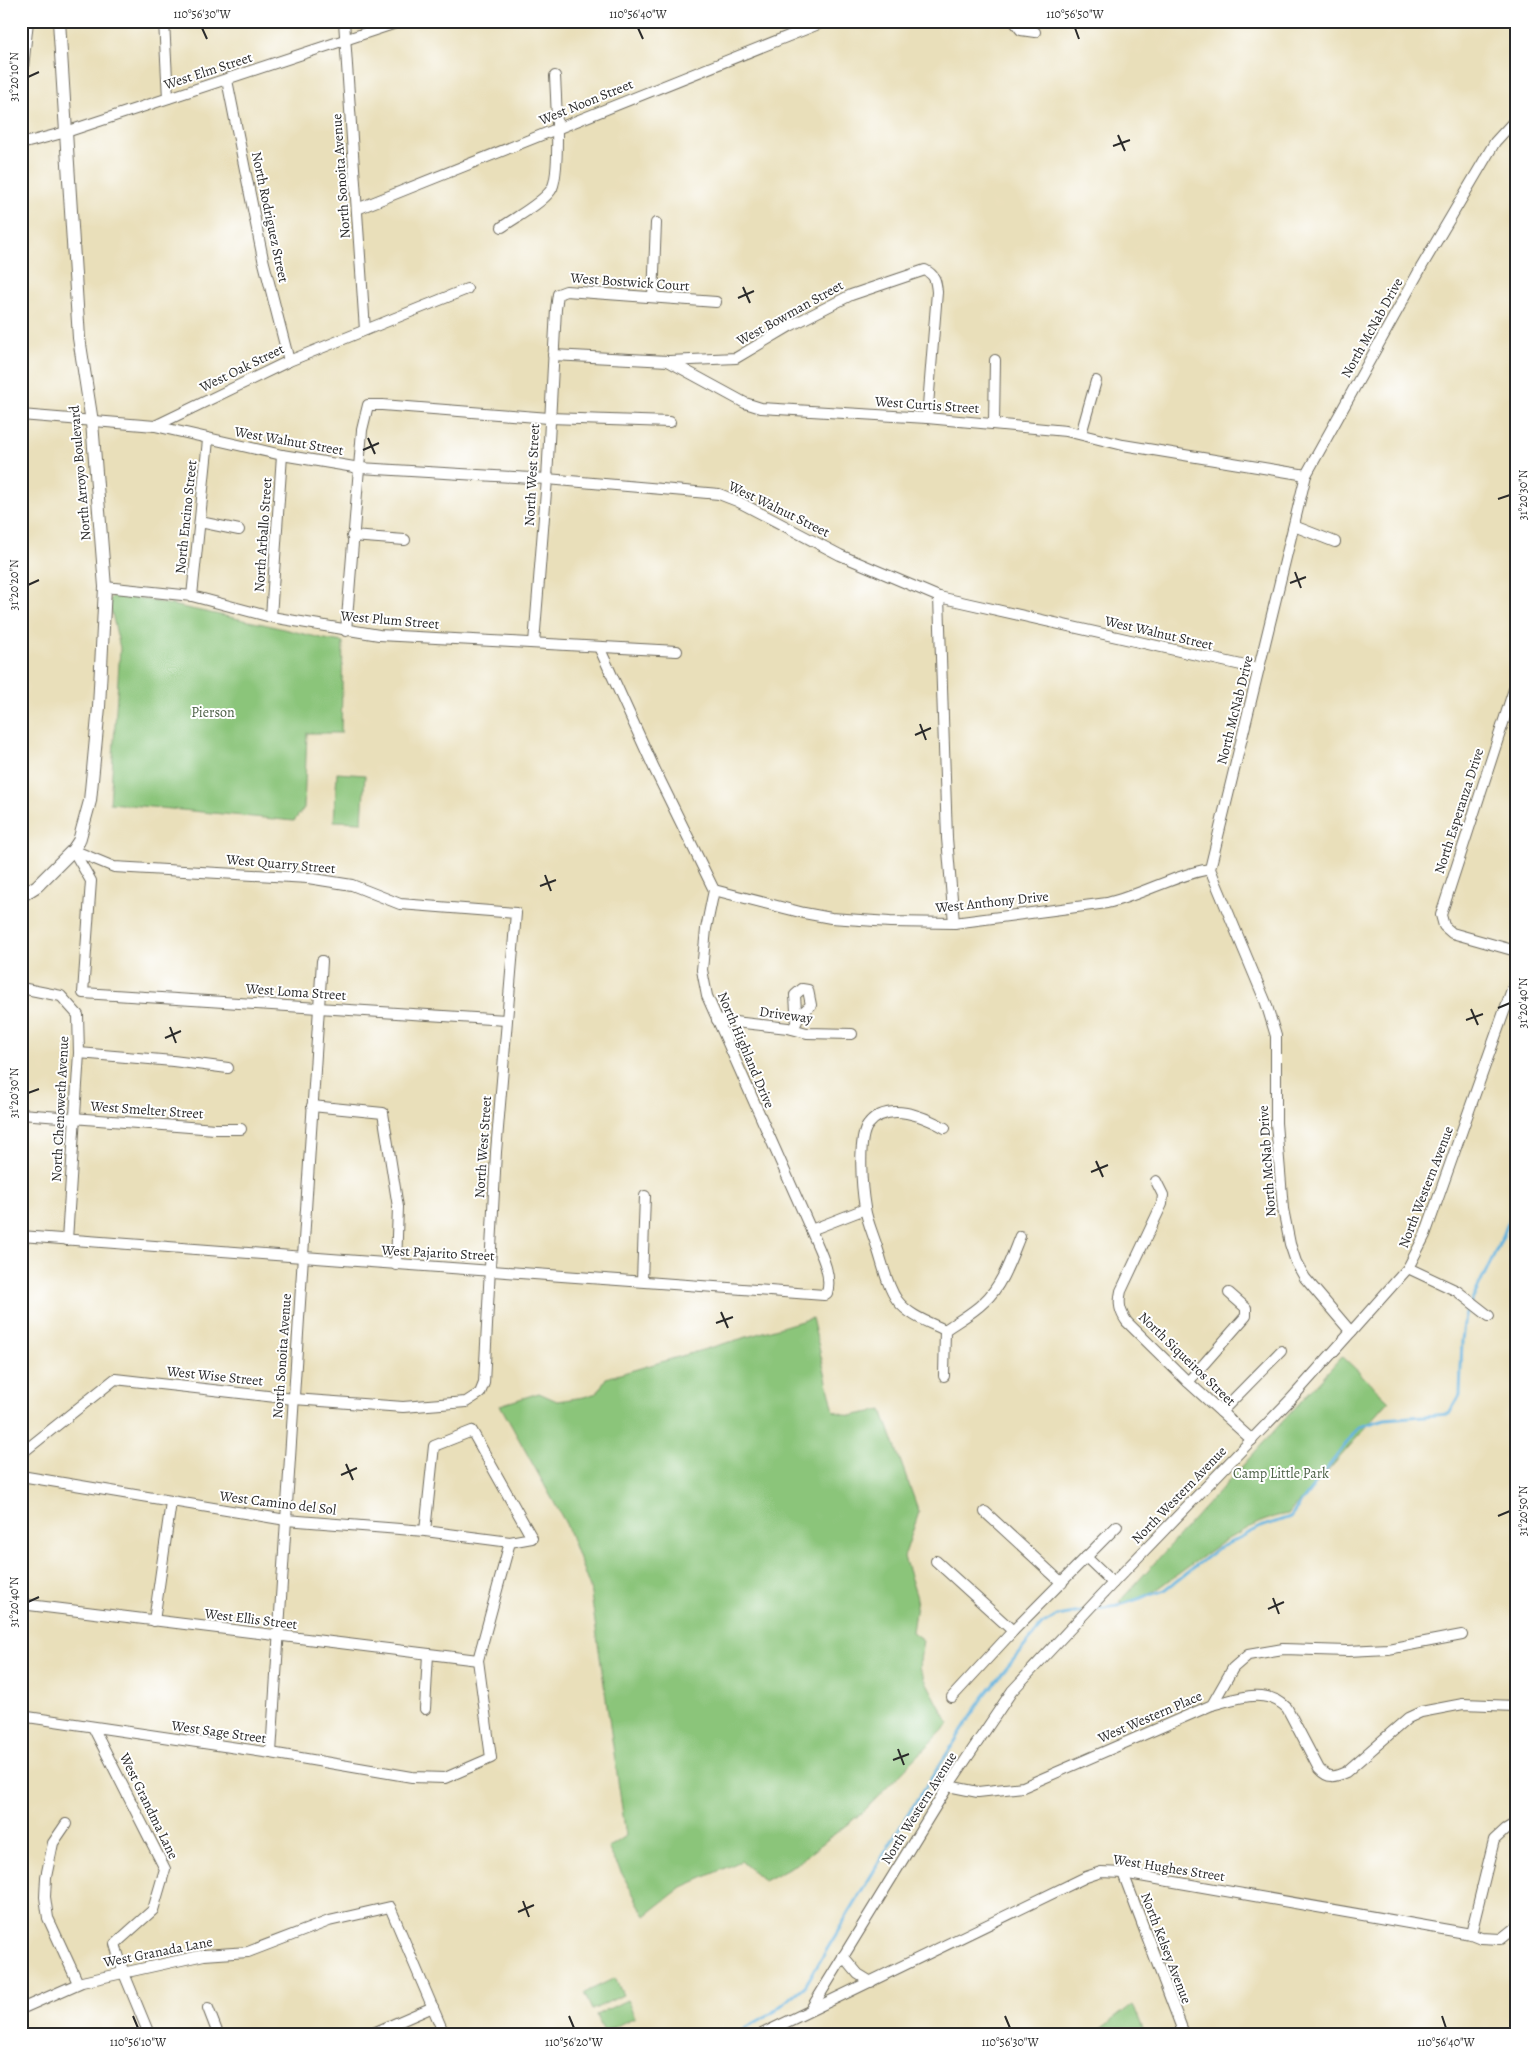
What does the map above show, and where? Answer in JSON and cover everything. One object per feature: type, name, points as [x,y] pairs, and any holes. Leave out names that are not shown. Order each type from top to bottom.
[{"type":"main road","points":[[21,77],[27,21]]},
{"type":"main road","name":"North Arroyo Boulevard","points":[[21,896],[37,886],[73,850],[80,840],[90,801],[99,707],[105,587],[92,422],[79,338],[59,21]]},
{"type":"street","points":[[164,21],[168,98]]},
{"type":"street","name":"North Sonoita Avenue","points":[[344,21],[365,330]]},
{"type":"street","name":"West Elm Street","points":[[21,144],[66,132],[402,21]]},
{"type":"street","name":"West Noon Street","points":[[357,210],[826,21]]},
{"type":"street","points":[[1014,21],[1021,30],[1035,32]]},
{"type":"street","points":[[502,227],[544,198],[553,187],[558,128],[555,76]]},
{"type":"street","name":"North Rodriguez Street","points":[[227,80],[263,259],[288,361]]},
{"type":"street","name":"North McNab Drive","points":[[1351,1332],[1305,1278],[1296,1262],[1290,1244],[1283,1209],[1276,1123],[1276,1036],[1266,1003],[1210,869],[1306,475],[1422,266],[1495,142],[1516,119]]},
{"type":"street","points":[[653,297],[656,224]]},
{"type":"street","name":"West Bowman Street","points":[[668,361],[736,358],[790,326],[851,295],[917,271],[925,270],[931,274],[936,282],[937,292],[928,418]]},
{"type":"street","name":"West Oak Street","points":[[21,415],[155,426],[288,361],[467,289]]},
{"type":"street","name":"West Bostwick Court","points":[[556,309],[558,294],[566,291],[716,302]]},
{"type":"street","name":"North West Street","points":[[534,643],[547,479],[556,309]]},
{"type":"street","name":"West Curtis Street","points":[[553,355],[668,361],[745,404],[761,408],[994,423],[1081,434],[1123,445],[1306,475]]},
{"type":"street","points":[[994,423],[995,360]]},
{"type":"street","points":[[1081,434],[1096,381]]},
{"type":"street","points":[[346,631],[352,536],[360,468],[362,430],[367,408],[371,404],[549,418],[670,422]]},
{"type":"street","name":"West Walnut Street","points":[[155,426],[282,456],[360,468],[547,479],[719,494],[840,555],[938,597],[1259,669]]},
{"type":"street","name":"North Encino Street","points":[[192,596],[208,440]]},
{"type":"street","name":"North Arballo Street","points":[[271,617],[282,456]]},
{"type":"street","points":[[200,522],[239,530]]},
{"type":"street","points":[[1294,526],[1335,542]]},
{"type":"street","points":[[352,536],[406,540]]},
{"type":"street","name":"West Plum Street","points":[[105,587],[192,596],[271,617],[379,635],[677,651]]},
{"type":"street","points":[[938,597],[947,838],[954,923]]},
{"type":"street","points":[[599,647],[654,768],[714,890]]},
{"type":"street","name":"North Esperanza Drive","points":[[1516,683],[1440,915],[1444,926],[1452,933],[1516,951]]},
{"type":"street","name":"West Quarry Street","points":[[73,850],[114,867],[308,878],[352,885],[400,904],[516,913]]},
{"type":"street","name":"West Loma Street","points":[[73,850],[91,880],[83,993],[506,1020]]},
{"type":"street","name":"West Anthony Drive","points":[[714,890],[830,918],[890,922],[954,923],[1107,903],[1124,899],[1191,873],[1210,869]]},
{"type":"street","name":"North Highland Drive","points":[[714,890],[706,929],[702,970],[707,996],[826,1268]]},
{"type":"street","name":"North West Street","points":[[484,1383],[495,1169],[516,913]]},
{"type":"street","name":"North Sonoita Avenue","points":[[271,1753],[322,962]]},
{"type":"street","name":"North Western Avenue","points":[[811,2009],[948,1786],[1012,1691],[1112,1583],[1252,1440],[1408,1268],[1425,1235],[1516,978]]},
{"type":"street","name":"North Chenoweth Avenue","points":[[21,988],[61,996],[78,1015],[79,1053],[67,1240]]},
{"type":"street","points":[[793,1030],[800,1015]]},
{"type":"street","name":"Driveway","points":[[717,1020],[807,1033],[852,1034]]},
{"type":"street","points":[[79,1053],[228,1068]]},
{"type":"street","points":[[312,1106],[384,1113],[398,1207],[396,1265]]},
{"type":"street","points":[[944,1128],[930,1120],[903,1113],[889,1112],[878,1117],[867,1126],[861,1156],[865,1209],[889,1285],[897,1300],[915,1317],[946,1330]]},
{"type":"street","name":"West Smelter Street","points":[[21,1114],[215,1129],[241,1129]]},
{"type":"street","name":"North Siqueiros Street","points":[[1156,1181],[1163,1195],[1162,1204],[1121,1291],[1119,1304],[1121,1313],[1127,1322],[1188,1382],[1252,1440]]},
{"type":"street","points":[[642,1281],[645,1196]]},
{"type":"street","points":[[811,1230],[865,1209]]},
{"type":"street","name":"West Pajarito Street","points":[[21,1236],[824,1295],[828,1289],[826,1268]]},
{"type":"street","points":[[946,1330],[984,1302],[993,1292],[1008,1265],[1020,1236]]},
{"type":"street","points":[[1408,1268],[1458,1292],[1490,1316]]},
{"type":"street","points":[[1188,1382],[1246,1316],[1247,1309],[1229,1293]]},
{"type":"street","points":[[944,1376],[946,1330]]},
{"type":"street","points":[[1221,1412],[1281,1351]]},
{"type":"street","name":"West Wise Street","points":[[21,1456],[22,1453],[115,1379],[294,1399],[403,1407],[466,1402],[480,1393],[484,1383]]},
{"type":"street","name":"West Camino del Sol","points":[[21,1476],[286,1520],[426,1531],[510,1542],[532,1538],[472,1431],[434,1446],[426,1531]]},
{"type":"street","points":[[154,1621],[171,1502]]},
{"type":"street","points":[[985,1512],[1062,1583]]},
{"type":"street","points":[[952,1697],[1013,1631],[1117,1526]]},
{"type":"street","points":[[478,1660],[510,1542]]},
{"type":"street","points":[[1086,1557],[1112,1583]]},
{"type":"street","points":[[936,1561],[1013,1631]]},
{"type":"street","name":"West Ellis Street","points":[[21,1604],[478,1660]]},
{"type":"street","name":"West Western Place","points":[[948,1786],[978,1792],[1023,1787],[1212,1705],[1233,1668],[1248,1655],[1283,1649],[1348,1651],[1388,1649],[1462,1635]]},
{"type":"street","points":[[425,1709],[428,1654]]},
{"type":"street","name":"West Sage Street","points":[[21,1716],[271,1753],[412,1777],[446,1778],[491,1758],[478,1660]]},
{"type":"street","points":[[1212,1705],[1256,1695],[1272,1698],[1280,1702],[1287,1708],[1308,1751],[1324,1775],[1337,1777],[1346,1772],[1408,1718],[1421,1712],[1463,1704],[1516,1706]]},
{"type":"street","name":"West Grandma Lane","points":[[93,1727],[165,1869],[153,1910],[115,1944],[123,1971]]},
{"type":"street","points":[[1471,1934],[1494,1840],[1516,1823]]},
{"type":"street","points":[[66,1824],[53,1843],[46,1877],[45,1897],[48,1918],[78,1983]]},
{"type":"street","name":"West Hughes Street","points":[[762,2034],[1086,1877],[1101,1872],[1123,1873],[1471,1934],[1481,1938],[1501,1939],[1516,1927]]},
{"type":"street","name":"North Kelsey Avenue","points":[[1123,1873],[1184,2034]]},
{"type":"street","name":"West Granada Lane","points":[[21,2008],[78,1983],[123,1971],[204,1955],[248,1952],[329,1921],[390,1907],[433,2007]]},
{"type":"street","points":[[843,1956],[858,1974],[871,1982]]},
{"type":"street","points":[[123,1971],[149,2034]]},
{"type":"street","points":[[371,2034],[433,2007],[444,2034]]},
{"type":"street","points":[[208,2008],[218,2034]]},
{"type":"green space","name":"Pierson","points":[[114,595],[124,595],[343,642],[341,733],[307,733],[304,808],[294,821],[110,803],[120,648],[110,605],[110,599]]},
{"type":"green space","points":[[337,773],[365,775],[362,822],[334,821]]},
{"type":"green space","points":[[812,1318],[834,1411],[850,1416],[882,1410],[919,1512],[904,1557],[917,1598],[912,1632],[923,1640],[919,1668],[949,1724],[863,1812],[796,1864],[764,1881],[741,1861],[682,1887],[645,1916],[608,1848],[626,1836],[590,1588],[566,1524],[500,1405],[539,1393],[557,1401],[584,1397],[597,1393],[606,1378]]},
{"type":"green space","name":"Camp Little Park","points":[[1342,1356],[1389,1401],[1306,1496],[1287,1514],[1258,1523],[1222,1542],[1152,1593],[1128,1603],[1119,1602]]},
{"type":"green space","points":[[615,1978],[623,1995],[592,2010],[584,1993]]},
{"type":"green space","points":[[627,2000],[635,2017],[604,2032],[596,2015]]},
{"type":"green space","points":[[1133,2004],[1145,2034],[1094,2034]]},
{"type":"waterway","points":[[1092,1610],[1117,1606],[1165,1590],[1217,1549],[1261,1527],[1290,1517],[1359,1427],[1385,1419],[1449,1414],[1460,1395],[1465,1315],[1503,1236],[1516,1201]]},
{"type":"waterway","points":[[734,2034],[772,2013],[805,1986],[905,1819],[984,1696],[1042,1625],[1057,1616],[1081,1612]]}]
